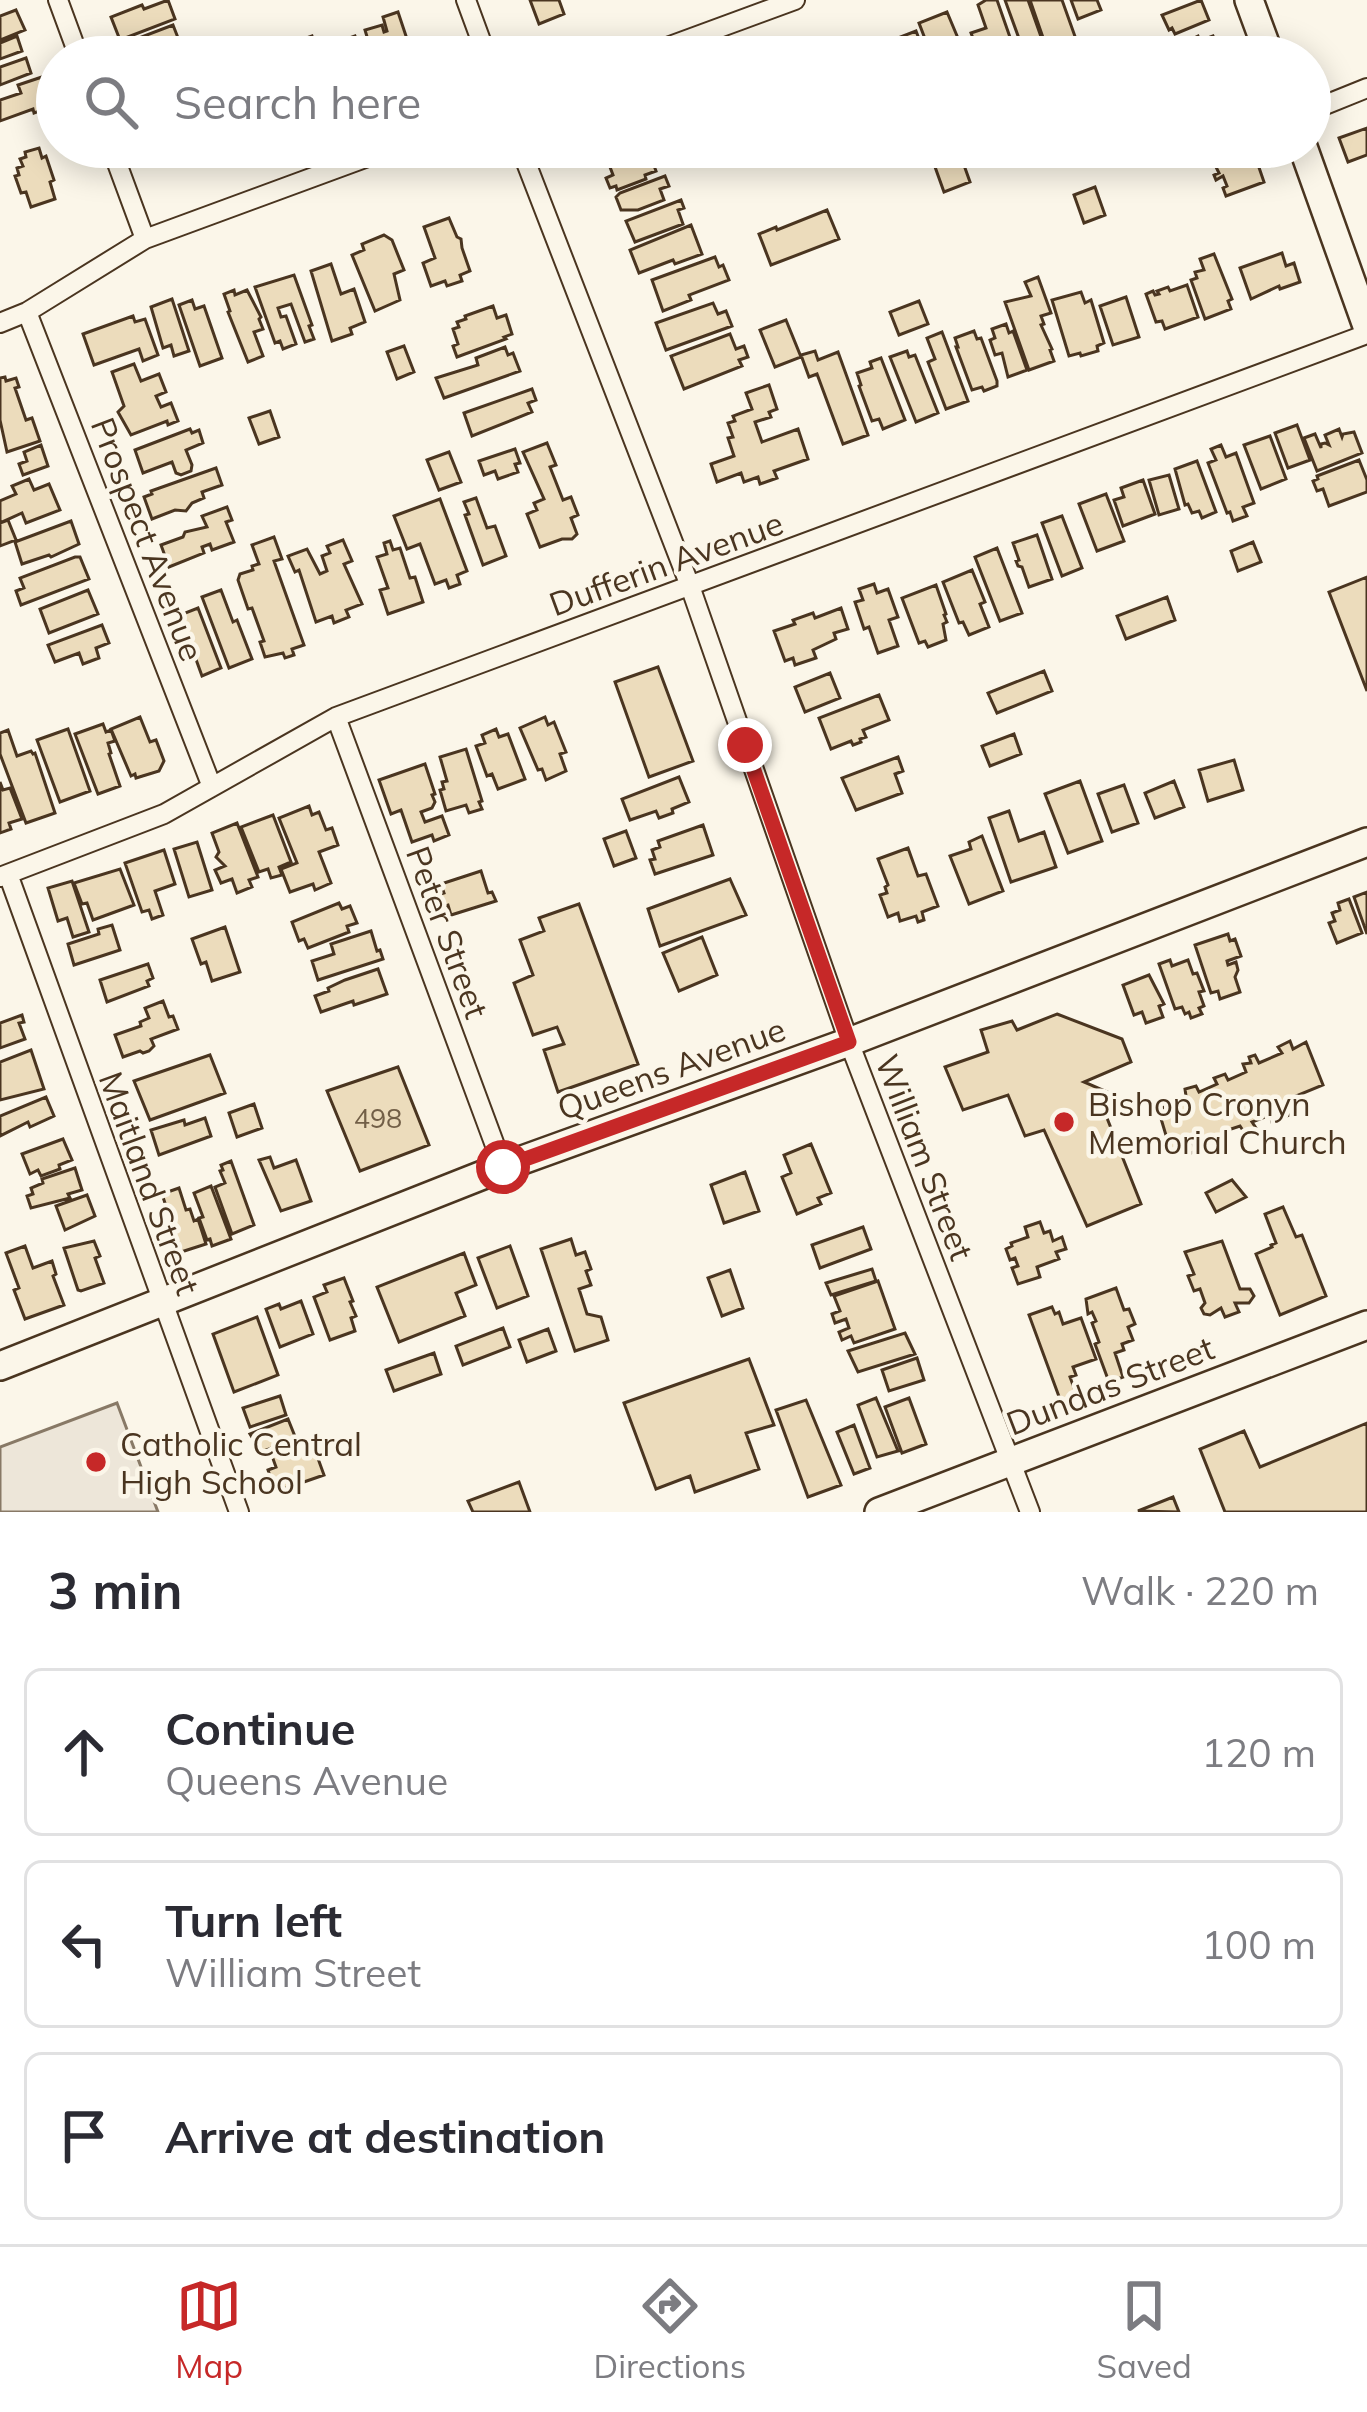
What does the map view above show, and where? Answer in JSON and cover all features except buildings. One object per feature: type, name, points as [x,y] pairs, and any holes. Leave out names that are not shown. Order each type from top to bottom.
[{"type":"main road","points":[[1249,0],[1262,36]]},
{"type":"main road","points":[[1310,168],[1367,330]]},
{"type":"main road","name":"Queens Avenue","points":[[0,1366],[503,1167],[849,1042],[1367,842]]},
{"type":"main road","name":"Dundas Street","points":[[879,1512],[1367,1325]]},
{"type":"street","points":[[58,0],[71,36]]},
{"type":"street","points":[[466,0],[479,36]]},
{"type":"street","points":[[697,36],[795,0]]},
{"type":"street","points":[[1331,103],[1367,88]]},
{"type":"street","points":[[120,168],[145,239]]},
{"type":"street","points":[[0,322],[27,312],[145,239],[337,168]]},
{"type":"street","name":"William Street","points":[[528,168],[690,586],[849,1042],[1030,1512]]},
{"type":"street","name":"Prospect Avenue","points":[[27,312],[212,787]]},
{"type":"street","name":"Dufferin Avenue","points":[[4,876],[164,814],[336,717],[1367,330]]},
{"type":"street","name":"Peter Street","points":[[336,717],[503,1167]]},
{"type":"street","name":"Maitland Street","points":[[4,876],[239,1512]]},
{"type":"shaded area","points":[[117,1403],[158,1512],[0,1512],[0,1447]]},
{"type":"place","name":"Bishop Cronyn Memorial Church","points":[[1064,1122]]},
{"type":"place","name":"Catholic Central High School","points":[[96,1462]]},
{"type":"route","points":[[503,1167],[849,1042],[745,745]]}]
